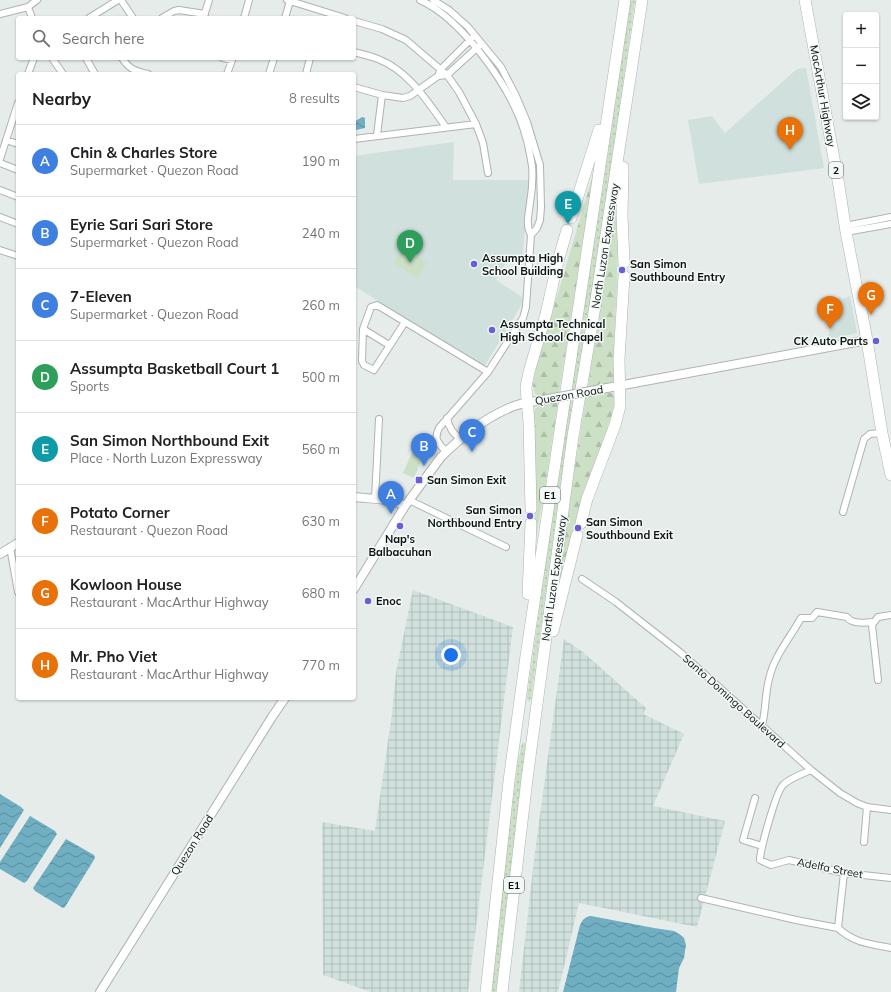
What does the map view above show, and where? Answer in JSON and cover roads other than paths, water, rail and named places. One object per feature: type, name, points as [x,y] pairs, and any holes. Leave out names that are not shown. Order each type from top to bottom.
[{"type":"highway","points":[[571,218],[601,124],[624,0]]},
{"type":"highway","name":"North Luzon Expressway","points":[[486,992],[509,781],[526,656],[624,0]]},
{"type":"highway","name":"North Luzon Expressway","points":[[502,992],[527,779],[573,436],[594,319],[642,0]]},
{"type":"highway","name":"MacArthur Highway","points":[[805,0],[845,229],[867,340],[882,433],[891,475]]},
{"type":"highway","points":[[624,263],[622,195],[629,88]]},
{"type":"highway","points":[[530,510],[529,422],[526,403],[526,387],[528,372],[546,314],[558,261],[567,230]]},
{"type":"highway","points":[[580,522],[587,499],[615,425],[620,406],[619,359],[624,276]]},
{"type":"highway","points":[[526,656],[524,642],[530,578],[531,523]]},
{"type":"highway","points":[[527,779],[533,761],[551,639],[577,535]]},
{"type":"main road","name":"Quezon Road","points":[[356,586],[407,503],[446,452],[476,427],[507,408],[526,403],[867,340]]},
{"type":"main road","points":[[356,497],[407,503]]},
{"type":"main road","points":[[0,554],[16,544]]},
{"type":"main road","name":"Quezon Road","points":[[100,992],[284,700]]},
{"type":"street","points":[[0,14],[28,7],[37,0]]},
{"type":"street","points":[[97,16],[118,0]]},
{"type":"street","points":[[121,0],[132,16]]},
{"type":"street","points":[[165,16],[179,10],[204,16],[209,0]]},
{"type":"street","points":[[245,16],[250,0]]},
{"type":"street","points":[[285,16],[289,0],[323,15]]},
{"type":"street","points":[[420,0],[449,20],[464,33],[493,70],[520,120],[532,167],[531,193],[527,225],[531,235],[526,307],[523,318],[488,372],[439,428],[436,440],[446,452]]},
{"type":"street","points":[[433,0],[449,10],[468,27],[501,67],[527,122],[540,166],[541,192],[540,220],[537,228],[531,235]]},
{"type":"street","points":[[28,7],[31,16]]},
{"type":"street","points":[[356,22],[382,29],[406,40],[447,75],[459,92],[476,124],[483,143],[488,173]]},
{"type":"street","points":[[356,88],[382,96],[403,98],[413,95],[438,76],[441,69],[475,35]]},
{"type":"street","points":[[438,76],[447,75],[482,43]]},
{"type":"street","points":[[356,53],[378,59],[403,74],[420,90],[446,127]]},
{"type":"street","points":[[29,72],[33,60]]},
{"type":"street","points":[[53,60],[62,72]]},
{"type":"street","points":[[87,60],[94,72]]},
{"type":"street","points":[[124,60],[130,68],[139,72]]},
{"type":"street","points":[[228,72],[232,60]]},
{"type":"street","points":[[270,72],[273,60]]},
{"type":"street","points":[[306,72],[310,60]]},
{"type":"street","points":[[377,135],[382,96]]},
{"type":"street","points":[[0,159],[6,140],[15,121]]},
{"type":"street","points":[[356,138],[476,124]]},
{"type":"street","points":[[6,140],[16,143]]},
{"type":"street","points":[[0,163],[16,169]]},
{"type":"street","points":[[0,190],[16,196]]},
{"type":"street","points":[[531,193],[541,192]]},
{"type":"street","points":[[0,217],[16,223]]},
{"type":"street","points":[[528,217],[540,220]]},
{"type":"street","points":[[845,229],[867,221],[891,217]]},
{"type":"street","points":[[880,219],[881,226]]},
{"type":"street","points":[[867,221],[869,228]]},
{"type":"street","points":[[845,229],[869,228],[891,224]]},
{"type":"street","points":[[0,250],[16,255]]},
{"type":"street","points":[[405,322],[374,370],[364,365],[362,360],[364,329],[371,307],[376,305],[405,322],[488,372]]},
{"type":"street","points":[[364,329],[389,345]]},
{"type":"street","points":[[447,418],[448,425],[452,432],[460,439]]},
{"type":"street","points":[[375,499],[379,419]]},
{"type":"street","points":[[843,512],[864,439],[870,434],[882,433]]},
{"type":"street","points":[[407,503],[506,547]]},
{"type":"street","points":[[10,547],[16,581]]},
{"type":"street","name":"Santo Domingo Boulevard","points":[[582,579],[616,602],[664,639],[811,770],[840,793],[867,807],[891,810]]},
{"type":"street","points":[[762,725],[769,679],[778,652],[791,635],[801,618],[812,618],[817,612],[847,617],[853,622],[873,622]]},
{"type":"street","points":[[878,680],[872,627],[873,622],[878,617],[891,615]]},
{"type":"street","name":"Adelfa Street","points":[[811,770],[787,781],[782,785],[776,798],[762,846],[760,860],[771,865],[789,860],[844,873],[891,878]]},
{"type":"street","points":[[755,798],[743,840],[762,846]]},
{"type":"street","points":[[864,842],[867,807]]},
{"type":"street","points":[[838,928],[844,873]]},
{"type":"street","points":[[701,898],[838,928],[853,940],[891,948]]},
{"type":"water","points":[[362,117],[365,118],[365,128],[356,130],[356,121]]},
{"type":"water","points":[[0,794],[24,810],[0,848]]},
{"type":"water","points":[[30,816],[55,831],[57,834],[27,881],[24,883],[0,869],[0,862]]},
{"type":"water","points":[[66,839],[94,855],[95,858],[63,908],[35,891],[33,888]]},
{"type":"water","points":[[591,916],[674,931],[684,938],[686,945],[684,958],[679,968],[676,992],[563,992],[580,925],[584,919]]},
{"type":"place","name":"Mr. Pho Viet","points":[[790,150]]},
{"type":"place","name":"San Simon Northbound Exit","points":[[568,224]]},
{"type":"place","name":"Assumpta Basketball Court 1","points":[[410,263]]},
{"type":"place","name":"Assumpta High School Building","points":[[474,264]]},
{"type":"place","name":"San Simon Southbound Entry","points":[[622,270]]},
{"type":"place","name":"Kowloon House","points":[[871,315]]},
{"type":"place","name":"Potato Corner","points":[[830,329]]},
{"type":"place","name":"Assumpta Technical High School Chapel","points":[[492,330]]},
{"type":"place","name":"CK Auto Parts","points":[[876,341]]},
{"type":"place","name":"7-Eleven","points":[[472,452]]},
{"type":"place","name":"Eyrie Sari Sari Store","points":[[424,466]]},
{"type":"place","name":"San Simon Exit","points":[[419,480]]},
{"type":"place","name":"Chin & Charles Store","points":[[391,514]]},
{"type":"place","name":"San Simon Northbound Entry","points":[[530,516]]},
{"type":"place","name":"Nap's Balbacuhan","points":[[400,526]]},
{"type":"place","name":"San Simon Southbound Exit","points":[[578,528]]},
{"type":"place","name":"Enoc","points":[[368,601]]}]
